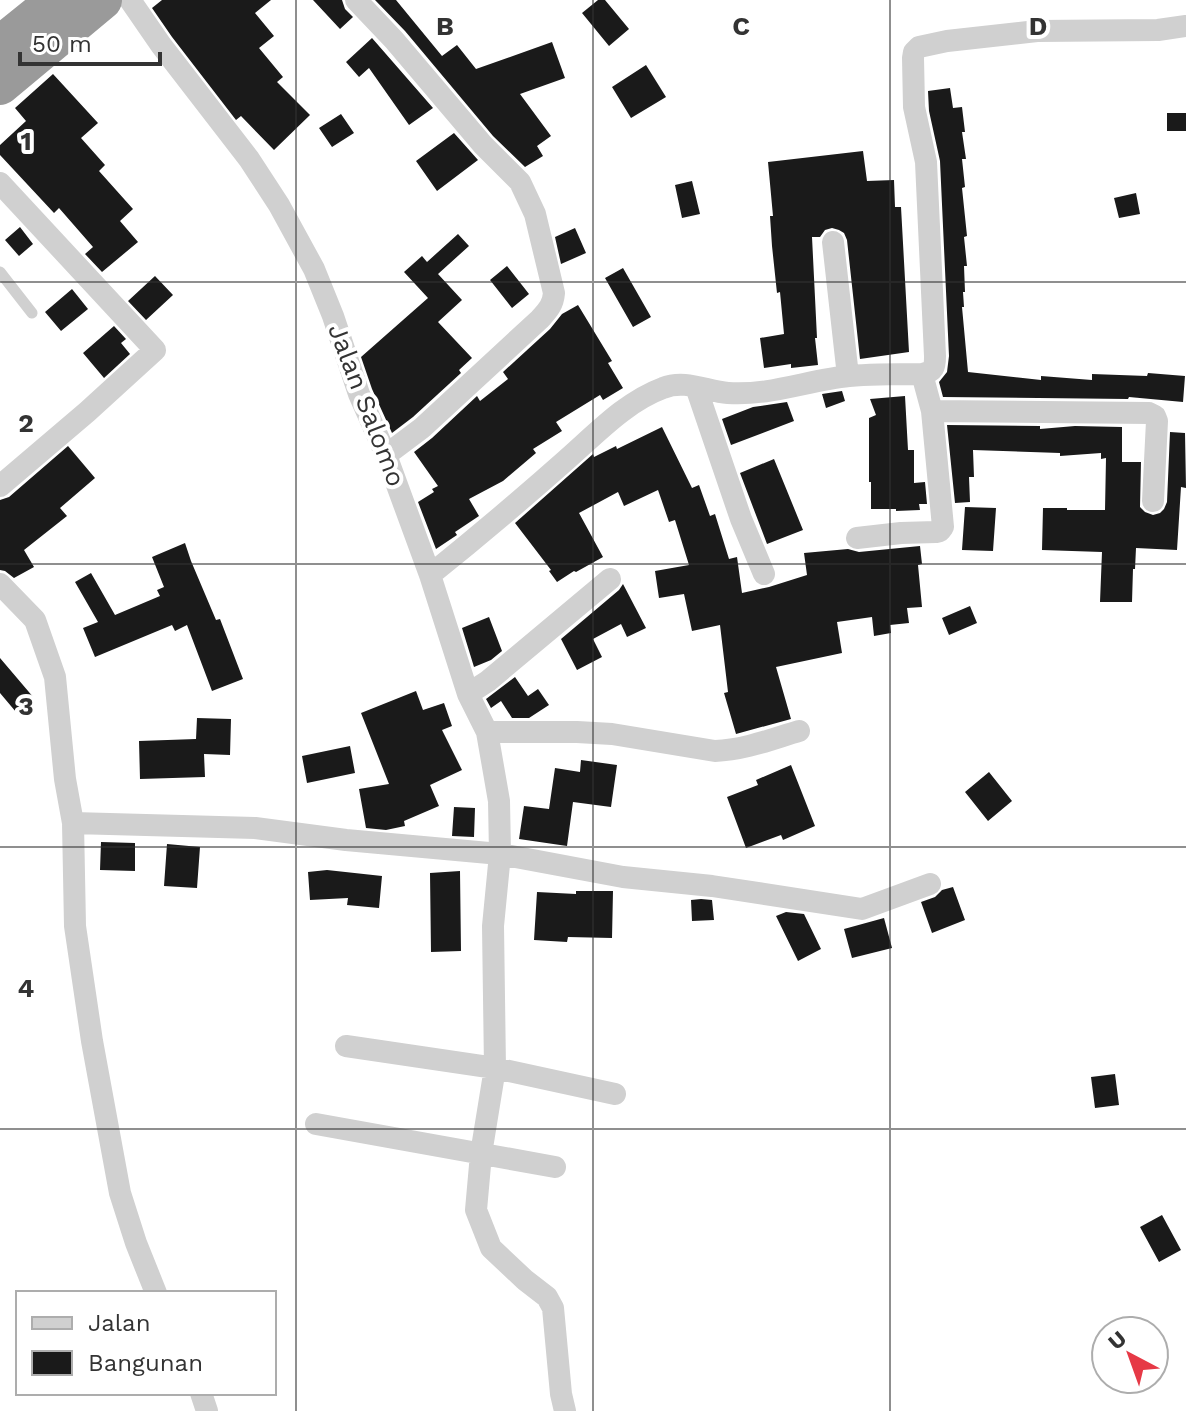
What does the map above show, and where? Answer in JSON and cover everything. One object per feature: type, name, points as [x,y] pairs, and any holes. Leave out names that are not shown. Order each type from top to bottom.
[{"type":"highway","points":[[3,40],[57,0]]},
{"type":"highway","points":[[0,85],[102,0]]},
{"type":"street","name":"Jalan Salomo","points":[[130,0],[249,159],[290,224],[325,294],[359,394],[386,455],[430,575],[468,694],[487,732],[499,801],[500,854],[493,926],[495,1068],[481,1154],[476,1210],[491,1248],[547,1297],[553,1308],[565,1411]]},
{"type":"street","points":[[356,0],[483,145],[520,182],[535,214],[554,293],[550,309],[540,319],[422,428],[386,455]]},
{"type":"street","points":[[430,575],[622,412],[667,386],[681,384],[722,392],[747,392],[848,376],[922,374],[933,369],[935,356],[926,162],[914,107],[913,58],[919,47],[1037,31],[1158,30],[1186,26]]},
{"type":"street","points":[[0,183],[155,350],[0,486]]},
{"type":"street","points":[[833,242],[848,376]]},
{"type":"street","points":[[857,538],[936,532],[943,527],[932,411],[922,374]]},
{"type":"street","points":[[696,387],[741,519],[764,574]]},
{"type":"street","points":[[932,411],[1149,413],[1157,421],[1153,501]]},
{"type":"street","points":[[468,694],[488,681],[610,579]]},
{"type":"street","points":[[0,584],[35,620],[55,677],[65,779],[73,823],[75,926],[92,1041],[120,1193],[155,1291]]},
{"type":"street","points":[[487,732],[612,734],[730,751],[799,731]]},
{"type":"street","points":[[73,823],[255,828],[362,842],[500,854],[623,877],[712,886],[862,909],[930,884]]},
{"type":"street","points":[[346,1046],[495,1068],[615,1094]]},
{"type":"street","points":[[316,1124],[555,1167]]},
{"type":"lane","points":[[0,272],[32,313]]},
{"type":"building","points":[[162,0],[271,0],[255,13],[274,36],[259,48],[283,77],[277,82],[310,115],[274,150],[241,116],[236,120],[172,37],[152,8]]},
{"type":"building","points":[[313,0],[342,0],[353,17],[340,29]]},
{"type":"building","points":[[375,0],[396,0],[442,56],[457,45],[476,69],[552,42],[565,78],[520,94],[551,136],[537,146],[543,156],[525,167],[493,136]]},
{"type":"building","points":[[598,0],[605,0],[629,29],[609,46],[582,13]]},
{"type":"building","points":[[372,38],[433,108],[409,125],[369,68],[359,77],[346,62]]},
{"type":"building","points":[[646,65],[666,97],[631,118],[612,87]]},
{"type":"building","points":[[53,74],[98,123],[81,138],[105,165],[99,171],[133,209],[120,221],[138,242],[102,272],[85,254],[93,247],[59,208],[54,213],[0,155],[0,145],[26,121],[15,108]]},
{"type":"building","points":[[950,88],[953,108],[962,107],[965,132],[962,132],[966,159],[962,159],[965,187],[962,188],[967,266],[964,266],[962,307],[968,372],[1041,380],[1041,376],[1092,380],[1092,374],[1185,376],[1183,402],[1129,397],[943,397],[939,382],[947,372],[949,356],[940,161],[928,91]]},
{"type":"building","points":[[1167,113],[1186,113],[1186,131],[1167,131]]},
{"type":"building","points":[[341,114],[354,133],[332,147],[319,128]]},
{"type":"building","points":[[454,133],[478,160],[437,191],[416,161]]},
{"type":"building","points":[[863,151],[867,181],[894,180],[895,207],[901,207],[909,352],[860,359],[847,240],[844,233],[832,228],[825,230],[820,237],[812,237],[818,365],[791,368],[791,364],[764,368],[760,338],[784,334],[772,246],[770,216],[773,216],[768,162]]},
{"type":"building","points":[[692,181],[700,214],[682,218],[675,185]]},
{"type":"building","points":[[1136,193],[1140,214],[1119,218],[1114,198]]},
{"type":"building","points":[[20,227],[33,244],[19,256],[5,240]]},
{"type":"building","points":[[575,228],[586,253],[561,264],[555,237]]},
{"type":"building","points":[[458,234],[469,246],[438,274],[462,300],[438,322],[472,358],[459,370],[461,373],[392,433],[361,357],[428,298],[404,272],[422,256],[427,262]]},
{"type":"building","points":[[507,266],[529,294],[512,308],[490,280]]},
{"type":"building","points":[[623,268],[651,317],[633,327],[605,278]]},
{"type":"building","points":[[155,276],[173,295],[146,320],[128,301]]},
{"type":"building","points":[[72,289],[88,309],[61,331],[45,312]]},
{"type":"building","points":[[578,305],[612,361],[608,363],[623,388],[603,400],[600,395],[556,422],[562,431],[533,449],[536,453],[503,481],[469,499],[479,516],[436,549],[418,502],[438,486],[414,452],[477,396],[480,401],[508,379],[503,372],[562,314]]},
{"type":"building","points":[[114,326],[126,339],[121,343],[130,354],[104,378],[83,353]]},
{"type":"building","points":[[842,391],[845,401],[826,408],[822,394]]},
{"type":"building","points":[[905,396],[908,450],[914,450],[914,483],[925,482],[927,504],[919,504],[920,510],[871,509],[869,418],[876,415],[870,399]]},
{"type":"building","points":[[787,402],[794,421],[731,445],[722,419],[753,407]]},
{"type":"building","points":[[947,425],[1040,426],[1040,429],[1122,427],[1122,462],[1141,462],[1140,507],[1153,515],[1160,513],[1167,502],[1170,432],[1185,433],[1186,488],[1181,487],[1177,550],[1136,548],[1132,602],[1100,602],[1102,552],[1042,550],[1043,508],[1105,510],[1106,458],[1101,459],[1101,453],[1060,456],[1060,453],[973,450],[974,477],[969,477],[970,502],[955,503]]},
{"type":"building","points":[[662,427],[692,488],[699,485],[710,516],[715,514],[729,559],[737,557],[742,593],[807,575],[804,553],[920,546],[922,564],[918,565],[922,607],[907,608],[909,623],[890,625],[891,633],[874,636],[872,617],[837,622],[842,653],[776,667],[791,719],[736,734],[724,693],[728,692],[720,625],[692,631],[684,594],[659,598],[655,571],[689,565],[675,520],[669,522],[658,490],[624,506],[618,492],[579,513],[603,557],[557,582],[515,523],[593,454],[594,457],[616,446],[617,449]]},
{"type":"building","points":[[68,446],[95,478],[60,508],[67,516],[24,550],[34,567],[14,578],[0,570],[0,500],[9,497]]},
{"type":"building","points":[[774,459],[803,530],[767,544],[740,473]]},
{"type":"building","points":[[965,507],[996,508],[993,551],[962,550]]},
{"type":"building","points":[[185,543],[243,679],[212,691],[187,625],[175,631],[172,625],[95,657],[83,628],[98,622],[75,582],[91,573],[115,615],[160,596],[157,590],[164,587],[152,557]]},
{"type":"building","points":[[623,584],[646,628],[627,637],[621,624],[593,639],[602,657],[577,670],[561,639]]},
{"type":"building","points":[[970,606],[977,623],[949,635],[942,618]]},
{"type":"building","points":[[489,617],[502,651],[474,667],[462,628]]},
{"type":"building","points":[[0,658],[34,698],[16,712],[0,693]]},
{"type":"building","points":[[515,677],[528,696],[538,689],[549,705],[529,718],[512,718],[501,701],[491,708],[486,699]]},
{"type":"building","points":[[416,691],[423,710],[444,703],[452,726],[442,730],[462,770],[430,785],[439,806],[404,821],[405,826],[386,830],[366,828],[359,789],[389,784],[361,713]]},
{"type":"building","points":[[197,718],[231,719],[230,755],[204,754],[205,777],[140,779],[139,741],[196,739]]},
{"type":"building","points":[[350,746],[355,773],[307,783],[302,756]]},
{"type":"building","points":[[581,760],[617,765],[611,807],[573,802],[567,846],[519,839],[524,806],[549,809],[555,768],[580,772]]},
{"type":"building","points":[[791,765],[815,826],[783,840],[781,835],[746,848],[727,797],[758,785],[756,780]]},
{"type":"building","points":[[989,772],[1012,801],[988,821],[965,792]]},
{"type":"building","points":[[454,807],[475,808],[474,837],[452,836]]},
{"type":"building","points":[[101,842],[135,843],[135,871],[100,870]]},
{"type":"building","points":[[167,844],[200,847],[197,888],[164,886]]},
{"type":"building","points":[[327,870],[382,876],[379,908],[347,905],[348,898],[310,900],[308,872]]},
{"type":"building","points":[[460,871],[461,951],[431,952],[430,873]]},
{"type":"building","points":[[953,887],[965,920],[932,933],[921,902]]},
{"type":"building","points":[[576,891],[613,891],[612,938],[568,937],[567,942],[534,940],[537,892],[576,894]]},
{"type":"building","points":[[691,900],[712,900],[714,920],[692,921]]},
{"type":"building","points":[[786,912],[804,914],[821,949],[798,961],[776,916]]},
{"type":"building","points":[[884,918],[892,948],[852,958],[844,929]]},
{"type":"building","points":[[1115,1074],[1119,1105],[1095,1108],[1091,1077]]},
{"type":"building","points":[[1162,1215],[1181,1250],[1159,1262],[1140,1227]]}]
